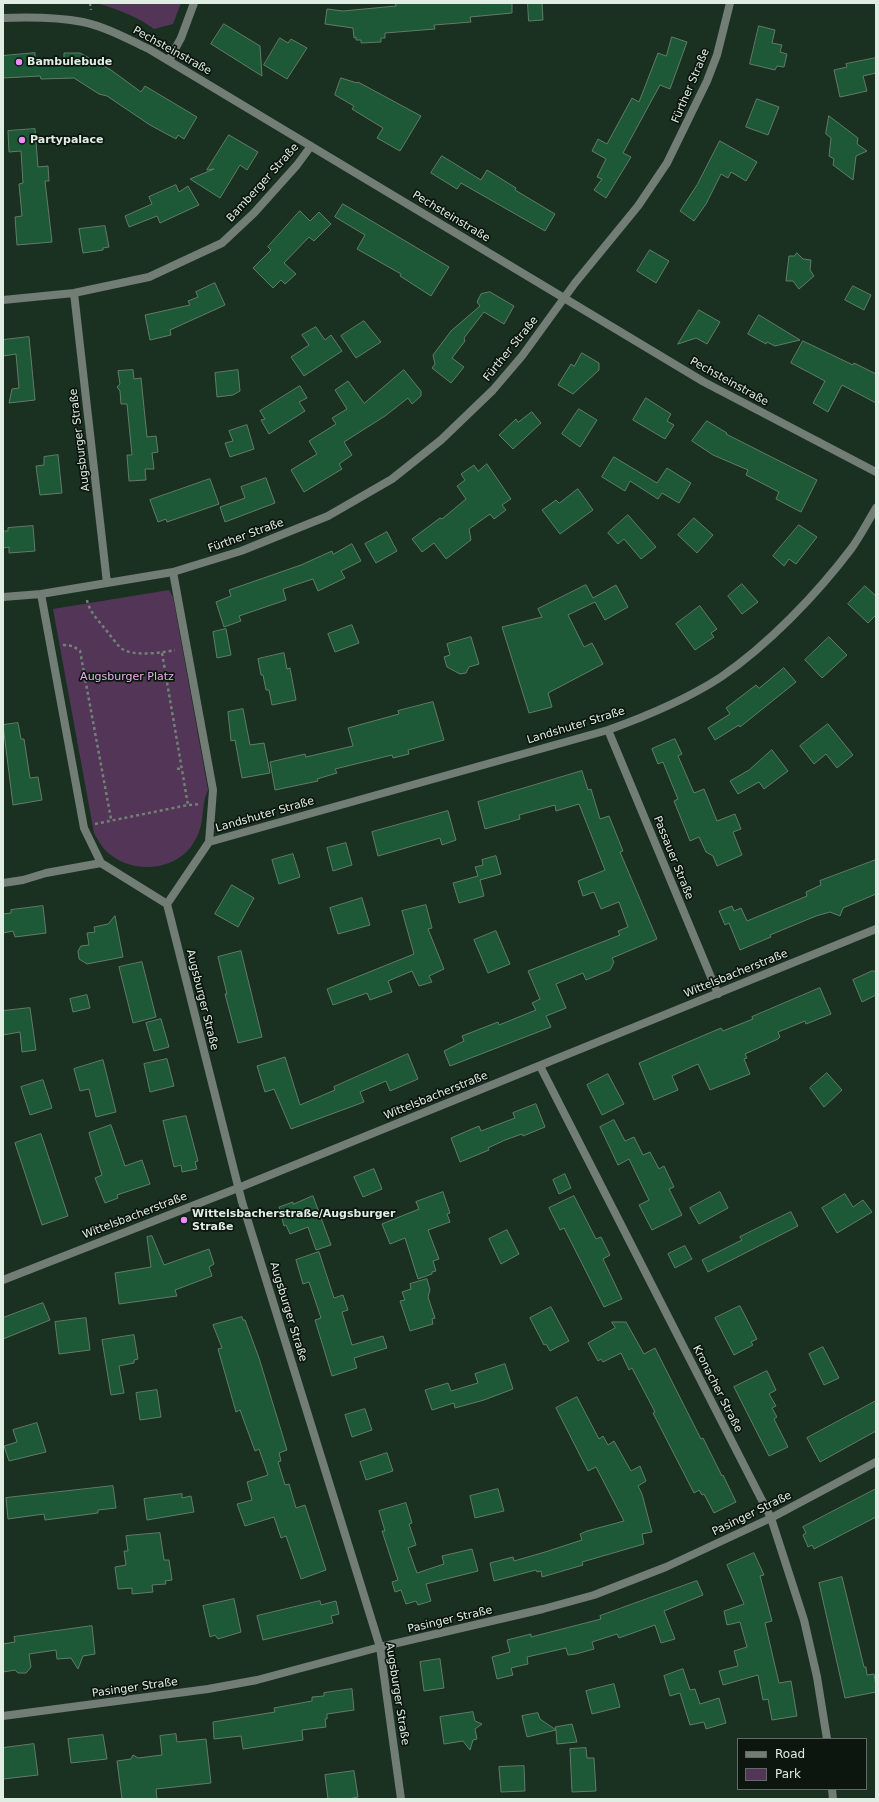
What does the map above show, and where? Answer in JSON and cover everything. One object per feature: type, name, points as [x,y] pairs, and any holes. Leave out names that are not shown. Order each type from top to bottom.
[{"type":"street","points":[[169,60],[181,38],[194,3]]},
{"type":"street","name":"Fürther Straße","points":[[174,572],[241,551],[328,516],[392,479],[441,440],[493,390],[522,356],[564,298],[638,206],[667,163],[707,81],[717,55],[730,3]]},
{"type":"street","name":"Pechsteinstraße","points":[[3,18],[46,18],[84,22],[130,40],[169,60],[704,382],[876,472]]},
{"type":"street","name":"Bamberger Straße","points":[[3,300],[74,294],[149,277],[222,243],[254,213],[297,165],[311,146]]},
{"type":"street","name":"Augsburger Straße","points":[[74,294],[107,583]]},
{"type":"street","name":"Landshuter Straße","points":[[209,842],[608,730],[665,708],[721,677],[768,639],[804,605],[851,549],[876,508]]},
{"type":"street","points":[[3,597],[41,594],[174,572],[213,790],[209,842],[167,904],[100,863],[84,828],[41,594]]},
{"type":"street","name":"Passauer Straße","points":[[608,730],[718,994]]},
{"type":"street","points":[[3,883],[100,863]]},
{"type":"street","name":"Augsburger Straße","points":[[167,904],[238,1188],[380,1647],[401,1799]]},
{"type":"street","name":"Wittelsbacherstraße","points":[[3,1280],[238,1188],[876,929]]},
{"type":"street","name":"Kronacher Straße","points":[[540,1066],[771,1518],[804,1620],[817,1677],[827,1738]]},
{"type":"street","name":"Pasinger Straße","points":[[3,1716],[208,1689],[257,1680],[380,1647],[543,1609],[594,1595],[666,1567],[771,1518],[876,1462]]},
{"type":"path","points":[[90,3],[91,10]]},
{"type":"path","points":[[87,600],[96,618],[120,648],[128,652],[162,653],[187,648]]},
{"type":"path","points":[[50,646],[73,646],[80,651],[111,820]]},
{"type":"path","points":[[162,653],[188,805]]},
{"type":"path","points":[[177,769],[182,768]]},
{"type":"path","points":[[92,825],[188,805],[204,804]]},
{"type":"green space","points":[[96,3],[181,3],[173,24],[154,29],[141,20],[126,13]]},
{"type":"green space","name":"Augsburger Platz","points":[[169,590],[173,597],[208,790],[198,835],[186,852],[176,860],[164,865],[151,867],[138,866],[126,863],[114,857],[104,849],[94,833],[53,609]]},
{"type":"building","points":[[395,3],[512,3],[512,13],[470,17],[471,22],[434,25],[435,29],[385,33],[385,38],[381,38],[381,42],[361,43],[361,40],[356,40],[356,37],[354,38],[353,28],[325,24],[327,9],[343,11],[396,6]]},
{"type":"building","points":[[528,3],[542,3],[543,20],[529,21]]},
{"type":"building","points":[[224,24],[260,46],[262,76],[211,44]]},
{"type":"building","points":[[759,26],[775,30],[772,43],[782,45],[780,52],[787,54],[784,67],[777,66],[775,70],[750,64]]},
{"type":"building","points":[[672,37],[687,42],[670,89],[660,85],[623,153],[631,157],[606,198],[594,190],[602,179],[597,177],[606,159],[592,151],[598,139],[607,144],[632,98],[639,102],[658,53],[666,56]]},
{"type":"building","points":[[280,38],[288,43],[291,39],[307,48],[287,79],[264,65]]},
{"type":"building","points":[[35,53],[35,60],[64,59],[64,53],[80,53],[111,70],[141,92],[145,86],[197,117],[184,139],[178,135],[176,139],[150,125],[107,96],[99,94],[74,78],[41,79],[40,76],[3,78],[3,56]]},
{"type":"building","points":[[876,58],[876,73],[863,76],[867,91],[840,97],[834,70],[847,67],[846,64]]},
{"type":"building","points":[[341,78],[357,83],[358,82],[421,116],[400,151],[377,138],[383,128],[352,109],[354,106],[335,95]]},
{"type":"building","points":[[757,99],[779,107],[768,135],[746,127]]},
{"type":"building","points":[[829,116],[858,138],[857,144],[867,151],[856,156],[853,180],[833,165],[834,159],[829,156],[831,138],[826,134]]},
{"type":"building","points":[[35,129],[38,167],[48,166],[49,181],[45,181],[52,242],[17,245],[15,217],[22,216],[19,184],[23,183],[21,151],[9,152],[8,131]]},
{"type":"building","points":[[229,135],[258,152],[247,170],[240,165],[220,198],[190,179],[214,169],[207,170]]},
{"type":"building","points":[[720,141],[757,162],[746,181],[731,172],[728,178],[721,174],[706,204],[694,221],[680,211],[697,185]]},
{"type":"building","points":[[442,156],[481,180],[487,170],[516,188],[515,190],[555,214],[545,231],[461,183],[457,189],[431,173]]},
{"type":"building","points":[[176,185],[179,192],[188,186],[199,205],[160,223],[157,216],[129,227],[125,216],[152,204],[149,197]]},
{"type":"building","points":[[343,204],[449,267],[431,296],[400,276],[401,274],[357,249],[365,235],[335,217]]},
{"type":"building","points":[[300,211],[310,221],[319,212],[331,224],[314,241],[309,237],[284,263],[296,274],[285,284],[281,280],[273,288],[253,268],[271,250],[268,247]]},
{"type":"building","points":[[105,226],[109,247],[103,248],[103,250],[83,253],[79,229]]},
{"type":"building","points":[[650,250],[669,261],[656,283],[637,271]]},
{"type":"building","points":[[797,253],[803,259],[811,260],[810,270],[814,276],[799,289],[793,281],[786,281],[789,256],[794,256]]},
{"type":"building","points":[[215,283],[225,305],[170,330],[171,335],[150,340],[145,315],[190,305],[188,301],[198,297],[196,292]]},
{"type":"building","points":[[853,286],[871,295],[864,310],[845,300]]},
{"type":"building","points":[[490,292],[514,306],[504,324],[484,312],[464,338],[465,341],[452,358],[464,367],[451,383],[432,368],[435,364],[433,355],[451,331],[480,306],[477,302],[481,294]]},
{"type":"building","points":[[699,310],[720,322],[707,344],[696,338],[678,344]]},
{"type":"building","points":[[759,315],[800,340],[775,346],[767,342],[766,344],[748,334]]},
{"type":"building","points":[[364,321],[381,342],[356,358],[341,336]]},
{"type":"building","points":[[316,327],[325,340],[331,335],[342,351],[304,376],[291,357],[309,345],[302,335]]},
{"type":"building","points":[[29,337],[35,400],[9,403],[12,389],[19,388],[16,354],[3,356],[3,340]]},
{"type":"building","points":[[803,341],[853,365],[854,363],[876,374],[876,403],[842,385],[828,412],[813,403],[825,381],[791,363]]},
{"type":"building","points":[[582,353],[599,363],[599,370],[573,394],[558,385],[571,364],[574,366]]},
{"type":"building","points":[[133,370],[134,379],[141,378],[147,437],[156,436],[158,452],[152,453],[154,469],[145,469],[146,480],[129,481],[127,455],[132,455],[127,404],[121,404],[120,391],[117,387],[120,384],[118,371]]},
{"type":"building","points":[[238,370],[240,391],[233,395],[217,397],[215,373]]},
{"type":"building","points":[[404,370],[421,391],[421,396],[412,404],[408,398],[385,416],[344,442],[352,455],[339,464],[342,469],[304,492],[291,470],[317,454],[309,441],[336,424],[332,418],[347,409],[335,390],[348,381],[364,403]]},
{"type":"building","points":[[300,386],[307,398],[299,402],[305,411],[269,434],[261,420],[265,419],[260,411]]},
{"type":"building","points":[[646,398],[671,414],[667,421],[674,425],[665,439],[633,420]]},
{"type":"building","points":[[579,409],[597,420],[580,447],[562,434]]},
{"type":"building","points":[[532,412],[541,423],[513,449],[499,435],[516,419],[518,422]]},
{"type":"building","points":[[707,421],[727,433],[726,434],[817,480],[801,512],[776,499],[779,492],[746,475],[748,470],[713,455],[692,441]]},
{"type":"building","points":[[247,425],[254,449],[230,457],[225,443],[233,441],[229,431]]},
{"type":"building","points":[[58,455],[62,493],[40,495],[36,466],[44,465],[44,457]]},
{"type":"building","points":[[614,457],[657,483],[667,468],[691,483],[679,503],[662,493],[658,499],[630,481],[625,491],[602,477]]},
{"type":"building","points":[[487,464],[511,499],[502,505],[506,510],[494,519],[490,514],[469,529],[471,540],[446,559],[434,543],[422,552],[412,539],[440,518],[442,519],[466,499],[457,486],[465,480],[461,474],[474,465],[478,471]]},
{"type":"building","points":[[266,478],[275,503],[225,522],[220,507],[245,498],[241,487]]},
{"type":"building","points":[[210,479],[219,504],[167,522],[166,519],[158,522],[150,500]]},
{"type":"building","points":[[578,489],[593,510],[560,534],[542,510],[556,500],[559,503]]},
{"type":"building","points":[[628,515],[656,547],[641,559],[624,539],[618,544],[608,533]]},
{"type":"building","points":[[694,518],[713,535],[697,553],[678,535]]},
{"type":"building","points":[[799,525],[817,537],[796,564],[789,559],[784,566],[773,556]]},
{"type":"building","points":[[33,526],[35,551],[9,553],[9,547],[3,548],[3,531],[8,531],[8,528]]},
{"type":"building","points":[[387,532],[397,551],[376,563],[365,544]]},
{"type":"building","points":[[352,544],[361,561],[341,571],[345,578],[318,591],[313,579],[283,589],[286,600],[239,616],[241,621],[224,627],[216,602],[231,596],[229,590],[301,565],[332,551],[333,554]]},
{"type":"building","points":[[742,584],[758,602],[742,614],[728,596]]},
{"type":"building","points":[[586,585],[593,598],[616,585],[628,607],[605,620],[595,602],[568,615],[584,647],[592,643],[603,664],[548,693],[552,707],[529,713],[502,627],[542,617],[538,609]]},
{"type":"building","points":[[865,586],[876,596],[876,615],[868,623],[848,604]]},
{"type":"building","points":[[700,606],[717,629],[711,633],[714,637],[695,650],[676,624]]},
{"type":"building","points":[[352,625],[359,643],[335,652],[328,634]]},
{"type":"building","points":[[226,629],[231,655],[217,658],[213,632]]},
{"type":"building","points":[[471,637],[479,664],[469,667],[466,673],[460,674],[447,667],[444,657],[450,655],[447,644]]},
{"type":"building","points":[[829,637],[847,655],[822,678],[805,660]]},
{"type":"building","points":[[284,653],[287,669],[290,668],[296,700],[272,705],[269,690],[266,690],[263,675],[261,675],[258,659]]},
{"type":"building","points":[[784,668],[796,682],[740,727],[739,725],[715,740],[708,728],[730,714],[726,708],[756,685],[759,688]]},
{"type":"building","points":[[433,702],[444,740],[408,750],[409,754],[393,758],[392,755],[335,769],[337,773],[317,779],[318,781],[275,790],[270,762],[305,754],[306,757],[353,746],[348,728],[399,714],[398,711]]},
{"type":"building","points":[[243,709],[250,745],[264,743],[270,773],[242,778],[235,740],[231,741],[228,712]]},
{"type":"building","points":[[18,723],[21,739],[24,739],[30,778],[38,777],[42,800],[13,805],[3,725]]},
{"type":"building","points":[[828,724],[853,755],[837,768],[826,754],[814,764],[800,746]]},
{"type":"building","points":[[675,739],[682,754],[678,756],[694,793],[704,789],[717,821],[735,814],[741,829],[733,832],[742,855],[717,866],[713,856],[706,852],[699,837],[690,841],[674,801],[678,799],[663,762],[658,764],[652,749]]},
{"type":"building","points":[[772,750],[788,771],[764,789],[759,782],[738,794],[730,781],[749,770]]},
{"type":"building","points":[[582,771],[588,790],[591,789],[600,819],[609,816],[623,851],[620,852],[657,939],[612,958],[614,962],[610,970],[586,980],[583,973],[556,984],[566,1008],[546,1016],[551,1027],[450,1066],[444,1051],[464,1041],[462,1036],[498,1022],[499,1025],[536,1010],[532,1003],[540,999],[528,971],[620,935],[618,931],[628,927],[619,902],[601,909],[594,892],[583,896],[578,881],[605,870],[579,804],[556,811],[555,805],[519,815],[520,819],[485,829],[478,802]]},
{"type":"building","points":[[448,811],[456,840],[442,845],[440,838],[378,856],[372,832]]},
{"type":"building","points":[[346,843],[352,865],[333,871],[327,848]]},
{"type":"building","points":[[293,854],[300,877],[279,884],[272,860]]},
{"type":"building","points":[[496,856],[501,874],[480,880],[484,896],[459,903],[453,883],[478,876],[475,867],[483,865],[482,860]]},
{"type":"building","points":[[876,860],[876,894],[843,908],[840,916],[830,912],[816,916],[770,935],[771,937],[740,950],[729,923],[725,925],[719,911],[732,906],[734,911],[741,908],[747,921],[807,896],[806,892],[821,885],[820,881]]},
{"type":"building","points":[[232,885],[254,898],[238,927],[215,914]]},
{"type":"building","points":[[362,898],[370,925],[338,934],[330,908]]},
{"type":"building","points":[[426,905],[432,928],[428,929],[444,969],[429,976],[432,982],[419,986],[412,971],[388,981],[392,992],[370,1000],[367,993],[333,1005],[327,989],[414,954],[402,911]]},
{"type":"building","points":[[43,906],[46,933],[15,937],[13,931],[3,933],[3,914],[11,913],[11,910]]},
{"type":"building","points":[[115,916],[123,957],[87,964],[79,959],[78,951],[81,946],[89,945],[87,933],[95,932],[94,927],[108,924]]},
{"type":"building","points":[[496,931],[510,964],[488,973],[474,940]]},
{"type":"building","points":[[241,951],[262,1037],[238,1043],[225,994],[227,994],[218,957]]},
{"type":"building","points":[[142,962],[156,1017],[133,1023],[119,967]]},
{"type":"building","points":[[872,971],[876,971],[876,995],[862,1002],[853,980]]},
{"type":"building","points":[[820,988],[831,1014],[806,1024],[805,1021],[778,1032],[780,1037],[778,1039],[745,1054],[747,1058],[744,1059],[750,1074],[710,1090],[698,1064],[672,1076],[678,1090],[654,1100],[639,1063],[721,1028],[723,1031],[753,1019],[752,1017]]},
{"type":"building","points":[[87,995],[90,1008],[73,1012],[70,999]]},
{"type":"building","points":[[30,1008],[36,1050],[22,1052],[20,1032],[3,1035],[3,1011]]},
{"type":"building","points":[[161,1019],[169,1047],[154,1051],[146,1023]]},
{"type":"building","points":[[408,1054],[418,1079],[390,1091],[386,1081],[360,1092],[364,1102],[291,1129],[274,1089],[265,1092],[257,1066],[285,1057],[300,1105],[335,1090],[334,1087]]},
{"type":"building","points":[[167,1059],[174,1086],[150,1092],[144,1064]]},
{"type":"building","points":[[103,1060],[116,1112],[96,1117],[89,1089],[80,1091],[74,1069]]},
{"type":"building","points":[[827,1073],[842,1090],[824,1107],[810,1088]]},
{"type":"building","points":[[608,1074],[624,1104],[602,1115],[587,1085]]},
{"type":"building","points":[[43,1080],[52,1108],[30,1115],[21,1087]]},
{"type":"building","points":[[536,1104],[545,1127],[523,1136],[522,1134],[505,1140],[488,1148],[489,1150],[460,1162],[451,1138],[479,1126],[481,1131],[515,1118],[513,1113]]},
{"type":"building","points":[[186,1116],[198,1161],[195,1162],[197,1169],[182,1172],[181,1165],[174,1167],[163,1121]]},
{"type":"building","points":[[614,1120],[625,1141],[634,1137],[643,1155],[650,1152],[659,1169],[664,1166],[674,1187],[669,1189],[682,1215],[652,1230],[639,1205],[649,1200],[629,1159],[618,1165],[600,1127]]},
{"type":"building","points":[[111,1125],[125,1166],[142,1160],[150,1184],[117,1195],[118,1198],[105,1203],[95,1178],[102,1175],[89,1133]]},
{"type":"building","points":[[41,1134],[68,1216],[42,1225],[15,1143]]},
{"type":"building","points":[[374,1169],[382,1189],[363,1197],[354,1177]]},
{"type":"building","points":[[565,1174],[571,1188],[559,1194],[553,1180]]},
{"type":"building","points":[[443,1192],[450,1213],[447,1214],[450,1222],[428,1230],[439,1259],[433,1261],[436,1271],[418,1279],[405,1238],[390,1244],[382,1224],[419,1209],[416,1202]]},
{"type":"building","points":[[720,1192],[728,1208],[699,1224],[690,1208]]},
{"type":"building","points":[[845,1194],[853,1207],[863,1200],[872,1212],[837,1233],[822,1208]]},
{"type":"building","points":[[313,1196],[331,1245],[316,1250],[308,1227],[290,1234],[286,1225],[284,1226],[279,1207],[293,1202],[293,1204]]},
{"type":"building","points":[[574,1196],[596,1239],[601,1237],[610,1255],[603,1259],[622,1299],[604,1307],[564,1228],[560,1230],[549,1208]]},
{"type":"building","points":[[791,1212],[798,1226],[708,1272],[702,1260],[742,1240],[740,1237]]},
{"type":"building","points":[[507,1230],[519,1254],[501,1264],[489,1239]]},
{"type":"building","points":[[152,1236],[164,1265],[209,1249],[214,1264],[209,1267],[212,1276],[175,1290],[177,1296],[119,1304],[115,1273],[151,1267],[147,1237]]},
{"type":"building","points":[[685,1246],[692,1259],[675,1268],[668,1254]]},
{"type":"building","points":[[319,1252],[334,1298],[343,1295],[348,1310],[342,1312],[352,1345],[383,1336],[387,1348],[354,1358],[357,1368],[332,1376],[315,1320],[321,1318],[309,1282],[303,1284],[296,1260]]},
{"type":"building","points":[[427,1279],[430,1290],[428,1297],[435,1318],[432,1319],[433,1324],[410,1331],[400,1301],[405,1300],[402,1292],[411,1289],[410,1284]]},
{"type":"building","points":[[43,1303],[50,1320],[3,1339],[3,1318]]},
{"type":"building","points":[[740,1306],[757,1339],[751,1342],[753,1345],[734,1355],[715,1318]]},
{"type":"building","points":[[551,1307],[569,1341],[550,1351],[546,1344],[544,1345],[530,1318]]},
{"type":"building","points":[[242,1317],[243,1320],[245,1320],[259,1358],[287,1450],[279,1453],[281,1461],[278,1462],[285,1485],[289,1484],[296,1508],[305,1505],[326,1570],[301,1579],[286,1536],[281,1538],[274,1517],[245,1526],[237,1504],[252,1500],[247,1482],[268,1475],[259,1449],[255,1451],[240,1410],[236,1412],[218,1349],[222,1348],[213,1325]]},
{"type":"building","points":[[86,1318],[90,1350],[59,1354],[55,1322]]},
{"type":"building","points":[[612,1322],[626,1322],[644,1354],[655,1348],[701,1439],[703,1438],[736,1502],[714,1513],[704,1494],[702,1495],[699,1490],[694,1493],[632,1368],[629,1370],[621,1353],[603,1362],[601,1359],[598,1361],[588,1343],[615,1328]]},
{"type":"building","points":[[134,1335],[138,1359],[134,1360],[134,1363],[119,1366],[124,1393],[111,1395],[102,1340]]},
{"type":"building","points":[[823,1347],[839,1378],[824,1385],[809,1354]]},
{"type":"building","points":[[505,1364],[513,1389],[484,1400],[455,1408],[454,1403],[432,1410],[425,1390],[448,1383],[451,1391],[478,1383],[475,1374]]},
{"type":"building","points":[[767,1371],[776,1390],[769,1394],[776,1406],[772,1408],[777,1417],[774,1419],[788,1447],[769,1456],[734,1387]]},
{"type":"building","points":[[157,1390],[161,1417],[140,1420],[136,1393]]},
{"type":"building","points":[[577,1397],[599,1439],[603,1436],[608,1445],[614,1441],[631,1471],[640,1466],[646,1481],[638,1486],[642,1494],[652,1532],[642,1534],[644,1544],[582,1562],[583,1565],[542,1577],[541,1571],[537,1572],[536,1570],[494,1581],[490,1563],[513,1557],[514,1561],[545,1552],[582,1540],[580,1534],[587,1531],[624,1521],[596,1467],[588,1471],[556,1408]]},
{"type":"building","points":[[876,1401],[876,1431],[820,1462],[807,1438]]},
{"type":"building","points":[[365,1409],[372,1430],[352,1437],[345,1415]]},
{"type":"building","points":[[37,1423],[46,1452],[9,1461],[4,1446],[17,1442],[13,1430]]},
{"type":"building","points":[[387,1453],[393,1471],[366,1480],[360,1462]]},
{"type":"building","points":[[113,1486],[116,1508],[98,1510],[98,1513],[45,1520],[44,1514],[8,1519],[6,1498]]},
{"type":"building","points":[[498,1489],[504,1511],[475,1518],[470,1496]]},
{"type":"building","points":[[876,1489],[876,1517],[814,1549],[812,1545],[808,1547],[803,1535],[806,1533],[803,1527]]},
{"type":"building","points":[[182,1494],[182,1498],[191,1496],[194,1512],[147,1520],[144,1499]]},
{"type":"building","points":[[406,1503],[412,1523],[409,1524],[416,1545],[408,1548],[417,1573],[444,1564],[442,1556],[472,1549],[478,1571],[426,1584],[431,1601],[418,1605],[416,1601],[406,1604],[401,1590],[395,1592],[392,1582],[398,1580],[382,1531],[385,1531],[379,1511]]},
{"type":"building","points":[[160,1533],[164,1560],[169,1560],[172,1580],[165,1581],[166,1584],[152,1585],[153,1592],[132,1594],[132,1588],[118,1589],[115,1567],[126,1565],[124,1551],[128,1551],[126,1536]]},
{"type":"building","points":[[754,1553],[764,1575],[760,1576],[772,1621],[765,1623],[779,1683],[791,1681],[797,1716],[772,1720],[768,1699],[763,1700],[758,1675],[723,1685],[719,1671],[738,1666],[734,1651],[747,1647],[740,1622],[727,1625],[724,1611],[744,1604],[727,1565]]},
{"type":"building","points":[[842,1577],[864,1667],[866,1667],[867,1675],[874,1674],[876,1686],[876,1692],[845,1698],[819,1583]]},
{"type":"building","points":[[697,1581],[703,1595],[664,1611],[675,1639],[661,1643],[655,1625],[619,1638],[617,1634],[592,1642],[594,1649],[576,1654],[568,1655],[566,1648],[527,1657],[528,1664],[511,1668],[513,1675],[497,1679],[492,1657],[510,1652],[507,1640],[531,1634],[531,1637],[601,1619],[600,1616]]},
{"type":"building","points":[[234,1599],[241,1632],[218,1639],[215,1635],[210,1637],[203,1606]]},
{"type":"building","points":[[320,1601],[321,1605],[336,1601],[339,1614],[331,1616],[333,1623],[263,1640],[257,1616]]},
{"type":"building","points":[[92,1626],[95,1654],[83,1656],[78,1669],[71,1658],[57,1659],[56,1650],[29,1654],[31,1667],[26,1673],[18,1673],[15,1670],[3,1672],[3,1644],[15,1642],[14,1637]]},
{"type":"building","points":[[440,1659],[444,1688],[424,1691],[420,1662]]},
{"type":"building","points":[[683,1669],[690,1690],[695,1689],[700,1704],[719,1698],[726,1723],[706,1729],[704,1722],[690,1725],[680,1693],[670,1696],[664,1676]]},
{"type":"building","points":[[614,1684],[620,1707],[592,1714],[586,1691]]},
{"type":"building","points":[[352,1689],[354,1710],[327,1714],[327,1719],[325,1719],[326,1727],[302,1730],[303,1740],[243,1749],[241,1736],[214,1739],[213,1722],[275,1712],[274,1708],[312,1701],[312,1697],[324,1696],[324,1693]]},
{"type":"building","points":[[473,1712],[475,1721],[482,1724],[475,1729],[477,1739],[473,1740],[470,1750],[463,1741],[444,1744],[440,1717]]},
{"type":"building","points":[[538,1713],[540,1719],[556,1730],[527,1737],[522,1716]]},
{"type":"building","points":[[572,1724],[577,1742],[557,1744],[555,1727]]},
{"type":"building","points":[[176,1734],[177,1742],[206,1739],[211,1783],[156,1789],[157,1799],[122,1799],[117,1761],[131,1759],[133,1755],[138,1758],[162,1755],[160,1736]]},
{"type":"building","points":[[103,1735],[107,1759],[71,1763],[68,1739]]},
{"type":"building","points":[[34,1744],[38,1775],[3,1779],[3,1748]]},
{"type":"building","points":[[586,1748],[587,1758],[594,1758],[596,1791],[572,1792],[570,1749]]},
{"type":"building","points":[[524,1766],[525,1791],[501,1792],[499,1767]]},
{"type":"building","points":[[354,1771],[358,1797],[348,1799],[328,1799],[325,1775]]},
{"type":"place","name":"Bambulebude","points":[[19,62]]},
{"type":"place","name":"Partypalace","points":[[22,140]]},
{"type":"place","name":"Wittelsbacherstraße/Augsburger Straße","points":[[184,1220]]}]
